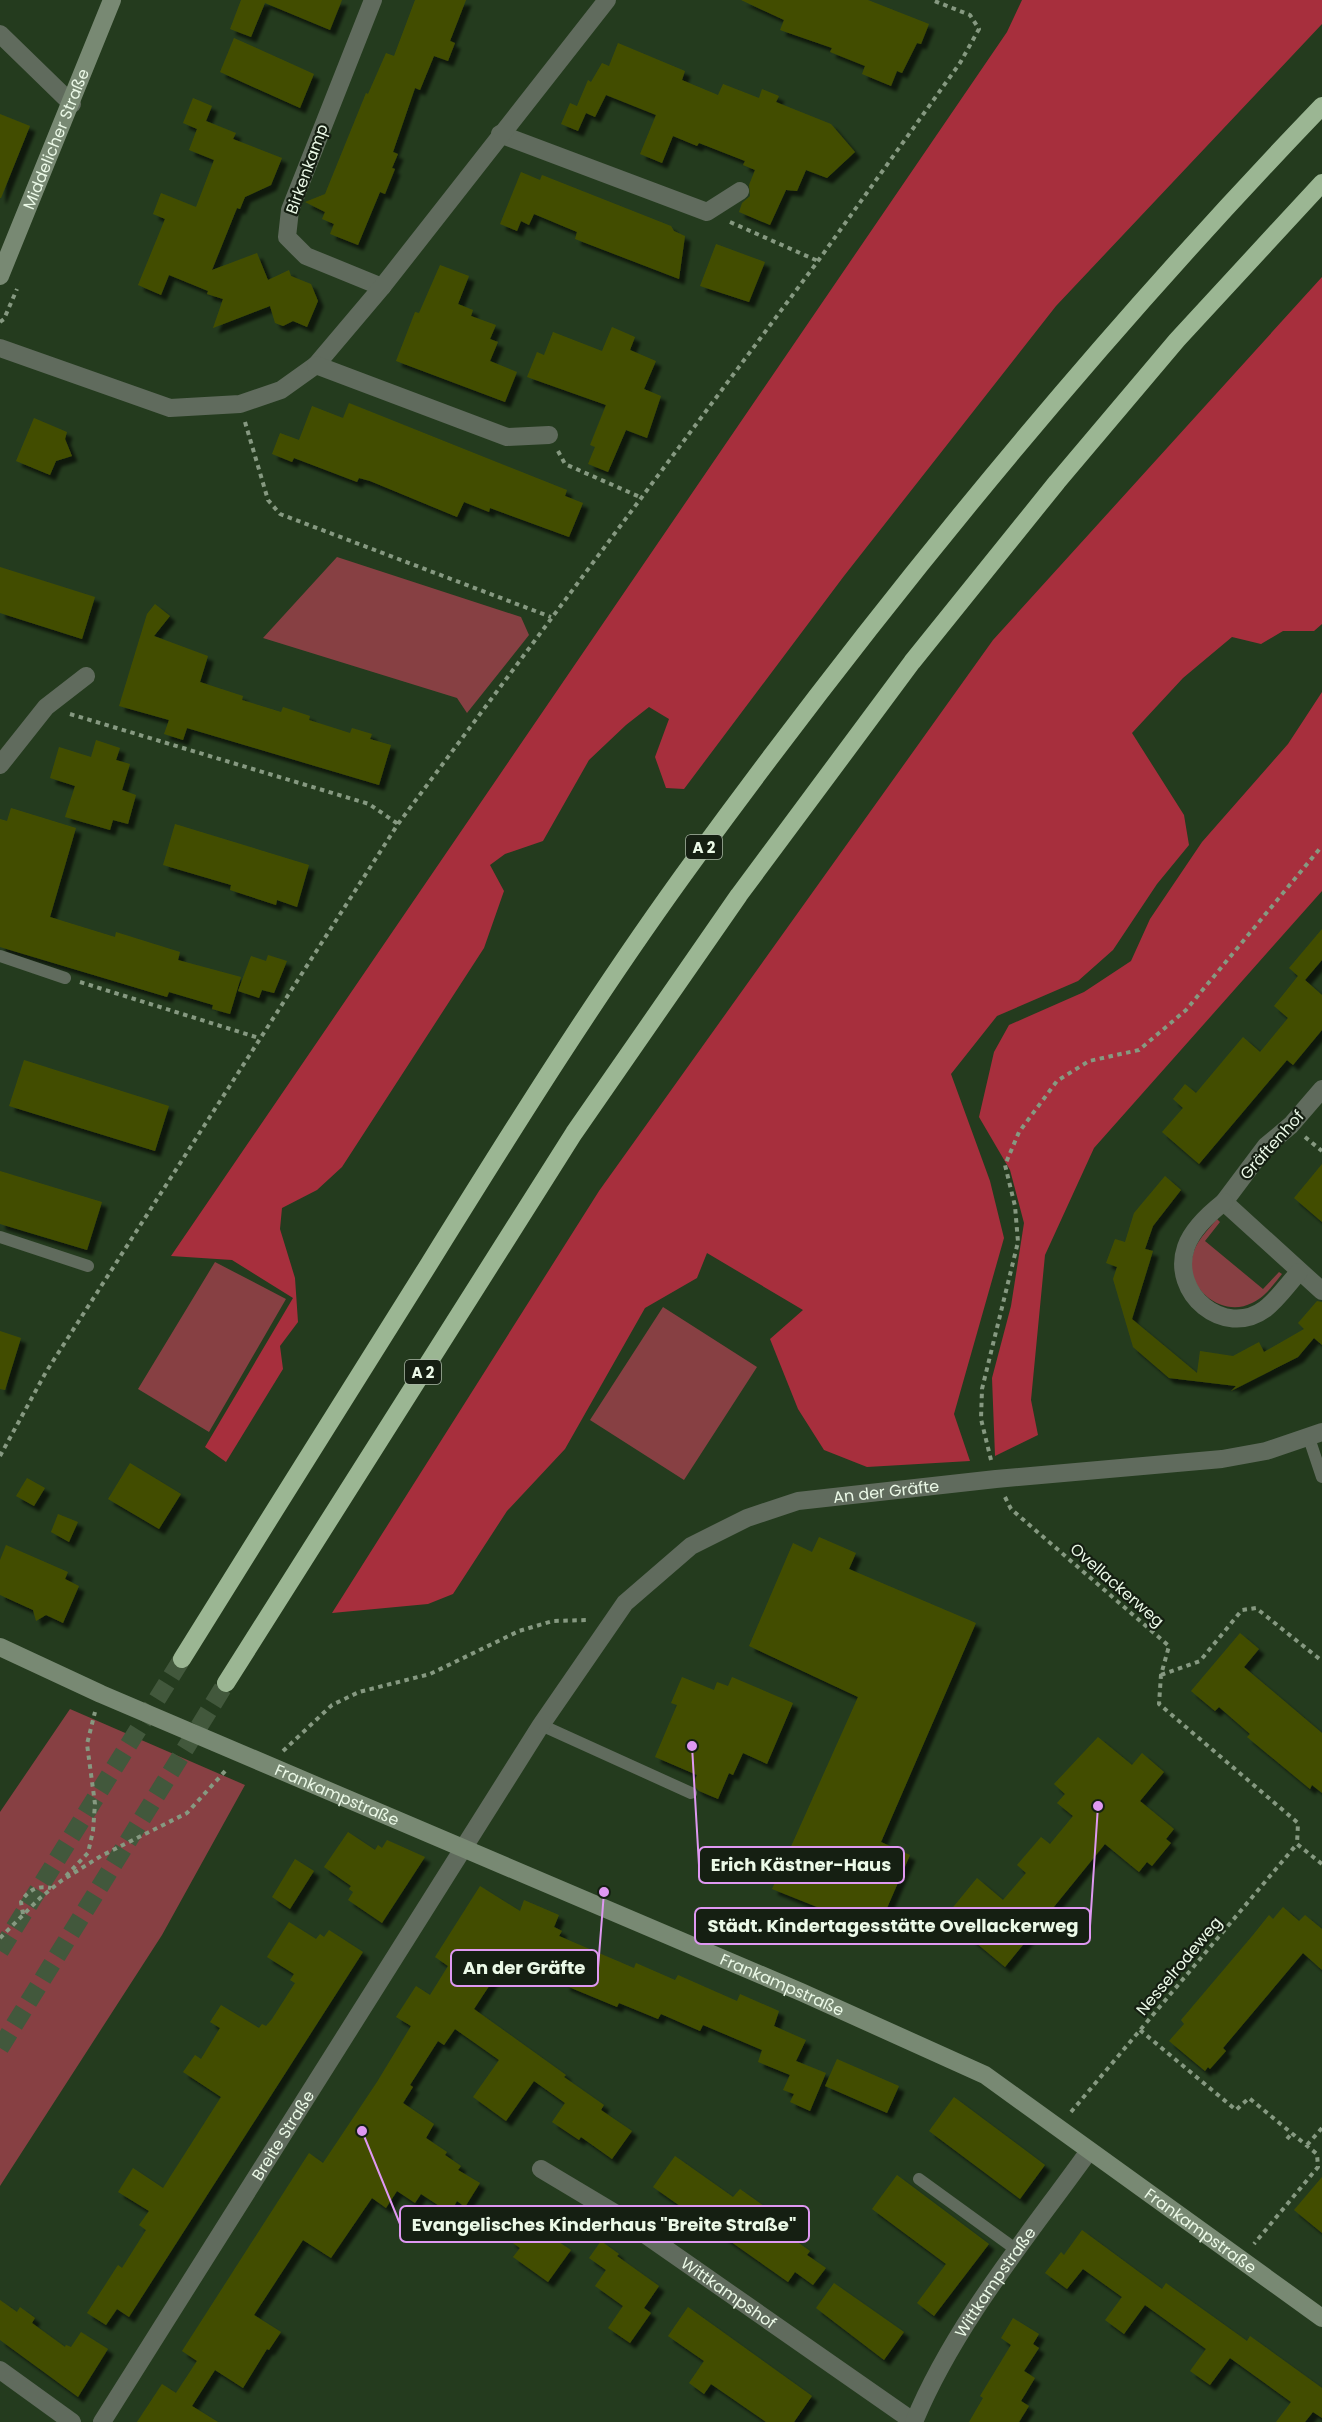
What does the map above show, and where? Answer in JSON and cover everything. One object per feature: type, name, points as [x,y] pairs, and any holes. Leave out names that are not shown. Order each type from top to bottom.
[{"type":"highway","name":"A 2","points":[[182,1659],[534,1095],[694,861],[872,627],[1011,454],[1139,303],[1322,106]]},
{"type":"highway","name":"A 2","points":[[226,1683],[574,1133],[739,895],[912,662],[1058,482],[1177,340],[1322,183]]},
{"type":"street","name":"Middelicher Straße","points":[[0,276],[72,104],[112,0]]},
{"type":"street","name":"Birkenkamp","points":[[373,0],[290,210],[286,237],[306,256],[382,287]]},
{"type":"street","points":[[0,348],[170,408],[240,404],[281,390],[316,365],[382,287],[606,0]]},
{"type":"street","points":[[0,34],[72,104]]},
{"type":"street","points":[[500,134],[707,212],[740,191]]},
{"type":"street","points":[[316,365],[507,437],[549,435]]},
{"type":"street","points":[[0,765],[46,707],[86,676]]},
{"type":"street","name":"Gräftenhof","points":[[1299,1272],[1264,1310],[1239,1318],[1217,1316],[1195,1299],[1183,1275],[1186,1246],[1207,1216],[1224,1202],[1266,1146],[1291,1125],[1322,1089]]},
{"type":"street","points":[[1224,1202],[1322,1291]]},
{"type":"street","name":"An der Gräfte","points":[[463,1848],[541,1725],[625,1603],[691,1546],[747,1518],[798,1501],[996,1479],[1222,1459],[1266,1451],[1315,1435]]},
{"type":"street","name":"Frankampstraße","points":[[0,1647],[101,1694],[237,1750],[267,1766],[801,1992],[984,2075],[1322,2318]]},
{"type":"street","name":"Breite Straße","points":[[102,2422],[463,1848]]},
{"type":"street","name":"Wittkampstraße","points":[[914,2422],[924,2399],[978,2306],[1089,2151]]},
{"type":"street","name":"Wittkampshof","points":[[541,2169],[613,2212],[914,2422]]},
{"type":"street","points":[[0,2370],[72,2422]]},
{"type":"lane","points":[[0,956],[65,978]]},
{"type":"lane","points":[[0,1237],[88,1266]]},
{"type":"lane","points":[[1315,1435],[1322,1477]]},
{"type":"lane","points":[[541,1725],[691,1793]]},
{"type":"lane","points":[[919,2179],[1018,2251]]},
{"type":"path","points":[[0,1456],[46,1372],[398,824],[818,261],[960,63],[979,29],[970,15],[932,0]]},
{"type":"path","points":[[707,212],[818,261]]},
{"type":"path","points":[[240,404],[268,500],[280,514],[551,617]]},
{"type":"path","points":[[549,435],[565,464],[640,497]]},
{"type":"path","points":[[46,707],[369,804],[398,824]]},
{"type":"path","points":[[996,1479],[981,1419],[982,1389],[1018,1242],[1015,1206],[1005,1165],[1019,1132],[1057,1081],[1089,1061],[1139,1050],[1186,1010],[1322,846]]},
{"type":"path","points":[[65,978],[259,1038]]},
{"type":"path","name":"Ovellackerweg","points":[[996,1479],[1011,1509],[1169,1646],[1161,1675],[1159,1704],[1298,1823],[1297,1844]]},
{"type":"path","points":[[1161,1675],[1200,1661],[1242,1610],[1256,1608],[1322,1661]]},
{"type":"path","points":[[267,1766],[332,1705],[359,1692],[430,1674],[519,1630],[553,1622],[596,1620],[612,1622]]},
{"type":"path","points":[[61,1881],[88,1853],[93,1831],[95,1804],[87,1744],[101,1694]]},
{"type":"path","points":[[0,1938],[23,1914],[61,1881],[101,1856],[187,1813],[227,1769],[237,1750]]},
{"type":"path","points":[[1297,1844],[1322,1864]]},
{"type":"path","name":"Nesselrodeweg","points":[[1058,2128],[1297,1844]]},
{"type":"path","points":[[23,1914],[21,1902],[31,1890],[40,1887],[51,1888]]},
{"type":"path","points":[[1140,2030],[1236,2110],[1249,2098],[1317,2154],[1318,2167],[1254,2244]]},
{"type":"path","points":[[1307,2145],[1322,2128]]},
{"type":"path","points":[[1287,2139],[1292,2133]]},
{"type":"shaded area","points":[[1022,0],[1322,0],[1322,24],[1056,306],[844,576],[684,789],[666,788],[655,757],[669,719],[649,707],[589,760],[543,841],[505,854],[490,865],[504,891],[484,948],[342,1167],[317,1190],[282,1208],[280,1229],[295,1278],[298,1322],[280,1346],[283,1369],[226,1462],[205,1447],[293,1298],[232,1260],[171,1256],[1007,32]]},
{"type":"shaded area","points":[[1322,277],[1322,624],[1314,631],[1283,631],[1261,644],[1232,637],[1183,678],[1132,733],[1184,815],[1189,845],[1157,884],[1113,950],[1078,981],[997,1016],[951,1074],[990,1181],[1004,1238],[954,1414],[970,1461],[867,1467],[824,1450],[798,1409],[770,1339],[803,1310],[707,1253],[697,1278],[645,1308],[565,1449],[507,1511],[453,1594],[428,1604],[332,1613],[599,1191],[993,640]]},
{"type":"shaded area","points":[[337,557],[521,617],[529,635],[467,713],[457,698],[263,638]]},
{"type":"shaded area","points":[[1322,692],[1322,891],[1094,1148],[1045,1255],[1031,1400],[1038,1435],[995,1456],[992,1378],[1011,1306],[1024,1223],[1010,1170],[979,1117],[994,1052],[1009,1025],[1084,992],[1131,961],[1150,919],[1202,842],[1288,744]]},
{"type":"shaded area","points":[[1217,1219],[1220,1222],[1205,1241],[1263,1289],[1279,1272],[1282,1274],[1265,1294],[1241,1307],[1219,1304],[1209,1298],[1195,1281],[1192,1270],[1192,1258],[1196,1247]]},
{"type":"shaded area","points":[[215,1262],[286,1299],[209,1432],[138,1389]]},
{"type":"shaded area","points":[[663,1307],[757,1367],[684,1480],[590,1420]]},
{"type":"shaded area","points":[[70,1709],[245,1785],[162,1935],[0,2186],[0,1812]]},
{"type":"building","points":[[241,0],[342,0],[330,30],[265,3],[251,37],[230,29]]},
{"type":"building","points":[[415,0],[466,0],[450,41],[455,43],[448,61],[434,56],[420,90],[415,88],[393,152],[398,154],[392,168],[395,169],[385,194],[380,192],[358,245],[330,234],[334,224],[322,219],[325,212],[305,202],[325,194],[366,93],[368,94],[386,53],[394,56]]},
{"type":"building","points":[[741,0],[868,0],[929,24],[921,44],[917,43],[902,73],[897,71],[891,86],[862,74],[865,66],[830,52],[832,48],[780,30],[784,20]]},
{"type":"building","points":[[234,38],[314,74],[300,108],[220,72]]},
{"type":"building","points":[[618,43],[685,71],[682,80],[718,95],[723,84],[759,98],[762,89],[779,96],[776,102],[831,124],[855,152],[827,178],[806,170],[797,191],[786,190],[770,225],[739,212],[742,203],[750,196],[749,185],[755,170],[743,165],[745,161],[699,143],[697,146],[673,136],[662,163],[640,154],[656,115],[606,95],[595,117],[586,113],[578,131],[561,124],[570,103],[577,106],[588,80],[591,82],[602,63],[609,66]]},
{"type":"building","points":[[193,98],[212,106],[206,121],[236,133],[233,139],[282,158],[271,185],[245,197],[240,209],[237,208],[212,270],[257,253],[268,280],[289,270],[291,276],[311,284],[318,301],[307,327],[293,321],[283,326],[275,323],[270,306],[213,328],[223,299],[207,294],[208,291],[169,275],[161,295],[138,285],[165,219],[153,214],[161,193],[196,207],[214,160],[189,150],[197,129],[183,123]]},
{"type":"building","points":[[0,114],[30,126],[1,198],[0,198]]},
{"type":"building","points":[[521,172],[540,180],[542,175],[671,226],[674,231],[685,236],[679,279],[575,239],[577,232],[534,214],[529,225],[521,221],[517,231],[500,224]]},
{"type":"building","points":[[716,244],[765,262],[749,302],[700,286]]},
{"type":"building","points":[[440,265],[469,276],[458,304],[473,310],[471,316],[496,325],[490,339],[498,342],[490,361],[517,372],[505,402],[396,361],[415,312],[419,313]]},
{"type":"building","points":[[612,327],[635,337],[630,350],[656,361],[644,389],[661,396],[647,438],[626,430],[608,472],[588,464],[595,447],[590,445],[606,405],[527,377],[537,352],[544,355],[553,332],[602,351]]},
{"type":"building","points":[[349,403],[567,490],[565,496],[583,503],[569,537],[490,508],[489,512],[464,502],[457,517],[370,481],[359,478],[357,482],[294,458],[292,462],[272,454],[280,433],[299,440],[312,406],[343,418]]},
{"type":"building","points":[[34,418],[67,432],[65,439],[72,456],[56,461],[50,475],[16,461]]},
{"type":"building","points":[[0,567],[95,597],[82,639],[0,613]]},
{"type":"building","points":[[155,604],[170,616],[154,636],[208,656],[200,682],[243,696],[242,700],[281,712],[283,707],[310,716],[309,720],[350,733],[352,728],[372,734],[370,739],[391,745],[379,785],[187,728],[183,740],[164,734],[169,720],[119,706],[147,614]]},
{"type":"building","points":[[96,740],[120,748],[116,760],[130,764],[122,790],[136,795],[128,824],[113,820],[110,830],[65,817],[75,786],[50,778],[59,747],[91,757]]},
{"type":"building","points":[[11,808],[76,828],[50,917],[115,937],[116,932],[180,952],[178,960],[241,977],[230,1014],[212,1009],[213,1005],[169,992],[167,997],[0,947],[0,819],[7,821]]},
{"type":"building","points":[[175,824],[309,865],[297,907],[277,900],[276,905],[230,890],[231,885],[163,865]]},
{"type":"building","points":[[1322,929],[1322,960],[1305,980],[1322,995],[1322,1030],[1293,1065],[1287,1060],[1199,1164],[1162,1132],[1183,1108],[1173,1099],[1185,1084],[1196,1093],[1243,1037],[1260,1052],[1288,1018],[1274,1006],[1298,976],[1289,968]]},
{"type":"building","points":[[268,955],[287,961],[274,993],[262,990],[259,998],[238,991],[251,956],[266,961]]},
{"type":"building","points":[[24,1060],[169,1106],[155,1151],[9,1106]]},
{"type":"building","points":[[1322,1164],[1322,1222],[1294,1198]]},
{"type":"building","points":[[0,1171],[102,1202],[87,1250],[0,1224]]},
{"type":"building","points":[[1165,1176],[1181,1190],[1153,1226],[1145,1249],[1153,1251],[1132,1319],[1197,1373],[1200,1351],[1233,1356],[1259,1342],[1264,1352],[1304,1329],[1298,1323],[1317,1301],[1322,1302],[1322,1345],[1314,1338],[1298,1357],[1231,1391],[1236,1386],[1169,1378],[1133,1347],[1113,1279],[1117,1267],[1106,1263],[1115,1239],[1125,1242],[1134,1213]]},
{"type":"building","points":[[0,1331],[21,1338],[5,1390],[0,1389]]},
{"type":"building","points":[[130,1463],[181,1494],[159,1529],[108,1499]]},
{"type":"building","points":[[27,1478],[45,1488],[34,1506],[16,1496]]},
{"type":"building","points":[[58,1514],[78,1522],[69,1542],[51,1532]]},
{"type":"building","points":[[819,1537],[856,1553],[849,1569],[976,1623],[881,1842],[910,1855],[877,1931],[772,1889],[858,1697],[749,1646],[793,1543],[812,1552]]},
{"type":"building","points":[[6,1545],[68,1572],[65,1579],[79,1586],[63,1623],[46,1615],[36,1621],[33,1610],[0,1595],[0,1560]]},
{"type":"building","points":[[1240,1633],[1259,1649],[1244,1667],[1322,1733],[1322,1793],[1312,1785],[1310,1789],[1247,1737],[1250,1734],[1219,1707],[1215,1711],[1191,1691]]},
{"type":"building","points":[[682,1677],[714,1690],[717,1682],[728,1686],[732,1677],[793,1703],[767,1764],[743,1753],[733,1775],[729,1773],[718,1799],[699,1791],[693,1785],[697,1775],[655,1757],[677,1705],[671,1703]]},
{"type":"building","points":[[1098,1737],[1132,1765],[1142,1753],[1164,1772],[1140,1801],[1174,1829],[1166,1839],[1171,1843],[1152,1866],[1147,1862],[1139,1872],[1105,1844],[1005,1967],[945,1917],[977,1878],[1003,1900],[1026,1873],[1017,1865],[1041,1837],[1050,1844],[1073,1816],[1057,1803],[1065,1794],[1054,1784]]},
{"type":"building","points":[[348,1832],[375,1850],[378,1845],[382,1848],[387,1840],[425,1857],[382,1923],[348,1900],[353,1892],[349,1889],[351,1886],[324,1867]]},
{"type":"building","points":[[295,1859],[314,1871],[290,1909],[272,1897]]},
{"type":"building","points":[[480,1886],[520,1911],[524,1900],[559,1915],[554,1927],[562,1931],[559,1936],[634,1968],[636,1963],[675,1980],[678,1975],[737,2001],[740,1994],[779,2011],[774,2026],[806,2040],[796,2061],[826,2073],[810,2111],[790,2102],[794,2094],[783,2090],[790,2075],[758,2062],[762,2050],[703,2025],[700,2031],[661,2014],[658,2019],[619,2003],[617,2007],[564,1985],[571,1970],[528,1952],[525,1958],[512,1951],[474,2009],[566,2075],[564,2077],[604,2105],[601,2110],[632,2131],[612,2159],[581,2137],[579,2140],[552,2122],[565,2103],[534,2081],[506,2121],[473,2097],[499,2060],[455,2029],[444,2045],[438,2041],[410,2085],[413,2087],[403,2103],[434,2124],[426,2138],[447,2152],[445,2155],[461,2166],[458,2170],[480,2183],[465,2207],[457,2201],[450,2213],[421,2194],[415,2203],[397,2191],[386,2208],[372,2198],[331,2258],[303,2240],[254,2315],[281,2332],[269,2350],[267,2349],[243,2388],[215,2370],[192,2406],[218,2422],[137,2422],[162,2384],[176,2393],[197,2361],[182,2351],[309,2153],[323,2163],[377,2082],[411,2026],[396,2017],[416,1986],[430,1995],[448,1966],[435,1957]]},
{"type":"building","points":[[1283,1907],[1299,1921],[1305,1915],[1322,1929],[1322,1970],[1303,1953],[1223,2048],[1226,2051],[1210,2069],[1208,2067],[1205,2071],[1169,2041],[1184,2024],[1181,2020],[1269,1915],[1273,1919]]},
{"type":"building","points":[[289,1922],[316,1939],[320,1934],[324,1937],[329,1930],[363,1952],[129,2317],[117,2309],[106,2325],[87,2313],[118,2265],[122,2268],[146,2230],[139,2225],[149,2211],[118,2192],[133,2168],[163,2188],[221,2097],[183,2072],[195,2055],[201,2059],[220,2028],[210,2022],[221,2005],[259,2028],[262,2024],[266,2026],[295,1983],[290,1980],[294,1974],[267,1957]]},
{"type":"building","points":[[837,2059],[899,2086],[887,2113],[825,2086]]},
{"type":"building","points":[[954,2097],[1045,2165],[1020,2199],[929,2131]]},
{"type":"building","points":[[675,2156],[733,2197],[740,2189],[778,2216],[772,2224],[810,2251],[807,2255],[826,2268],[813,2285],[795,2272],[788,2282],[653,2187]]},
{"type":"building","points":[[897,2175],[989,2244],[934,2316],[917,2303],[946,2264],[872,2209]]},
{"type":"building","points":[[1322,2177],[1322,2233],[1294,2210]]},
{"type":"building","points":[[516,2214],[571,2250],[548,2282],[513,2257],[520,2248],[510,2241],[513,2237],[504,2231]]},
{"type":"building","points":[[1082,2230],[1162,2289],[1166,2283],[1247,2341],[1250,2336],[1322,2388],[1322,2418],[1313,2412],[1305,2422],[1276,2422],[1291,2402],[1230,2358],[1210,2385],[1190,2371],[1206,2349],[1145,2305],[1124,2334],[1105,2320],[1122,2297],[1083,2269],[1067,2289],[1045,2273],[1061,2252],[1064,2255]]},
{"type":"building","points":[[601,2241],[619,2254],[617,2256],[659,2286],[644,2308],[651,2313],[630,2343],[608,2328],[623,2306],[595,2286],[606,2270],[589,2258]]},
{"type":"building","points":[[834,2283],[904,2332],[884,2360],[816,2308]]},
{"type":"building","points":[[0,2300],[17,2312],[20,2307],[35,2318],[32,2323],[65,2347],[66,2345],[71,2347],[81,2332],[108,2349],[78,2397],[0,2340]]},
{"type":"building","points":[[688,2307],[812,2396],[794,2422],[766,2422],[711,2384],[704,2394],[689,2383],[704,2361],[668,2336]]},
{"type":"building","points":[[1013,2318],[1039,2334],[1033,2344],[1039,2348],[1024,2371],[1035,2378],[1021,2401],[1029,2406],[1019,2422],[969,2422],[983,2398],[980,2396],[1011,2345],[1001,2338]]},
{"type":"tunnel","points":[[0,1951],[182,1659]]},
{"type":"tunnel","points":[[0,2048],[226,1683]]},
{"type":"place","name":"Erich Kästner-Haus","points":[[692,1746]]},
{"type":"place","name":"Städt. Kindertagesstätte Ovellackerweg","points":[[1098,1806]]},
{"type":"place","name":"An der Gräfte","points":[[604,1892]]},
{"type":"place","name":"Evangelisches Kinderhaus \"Breite Straße\"","points":[[362,2131]]}]
